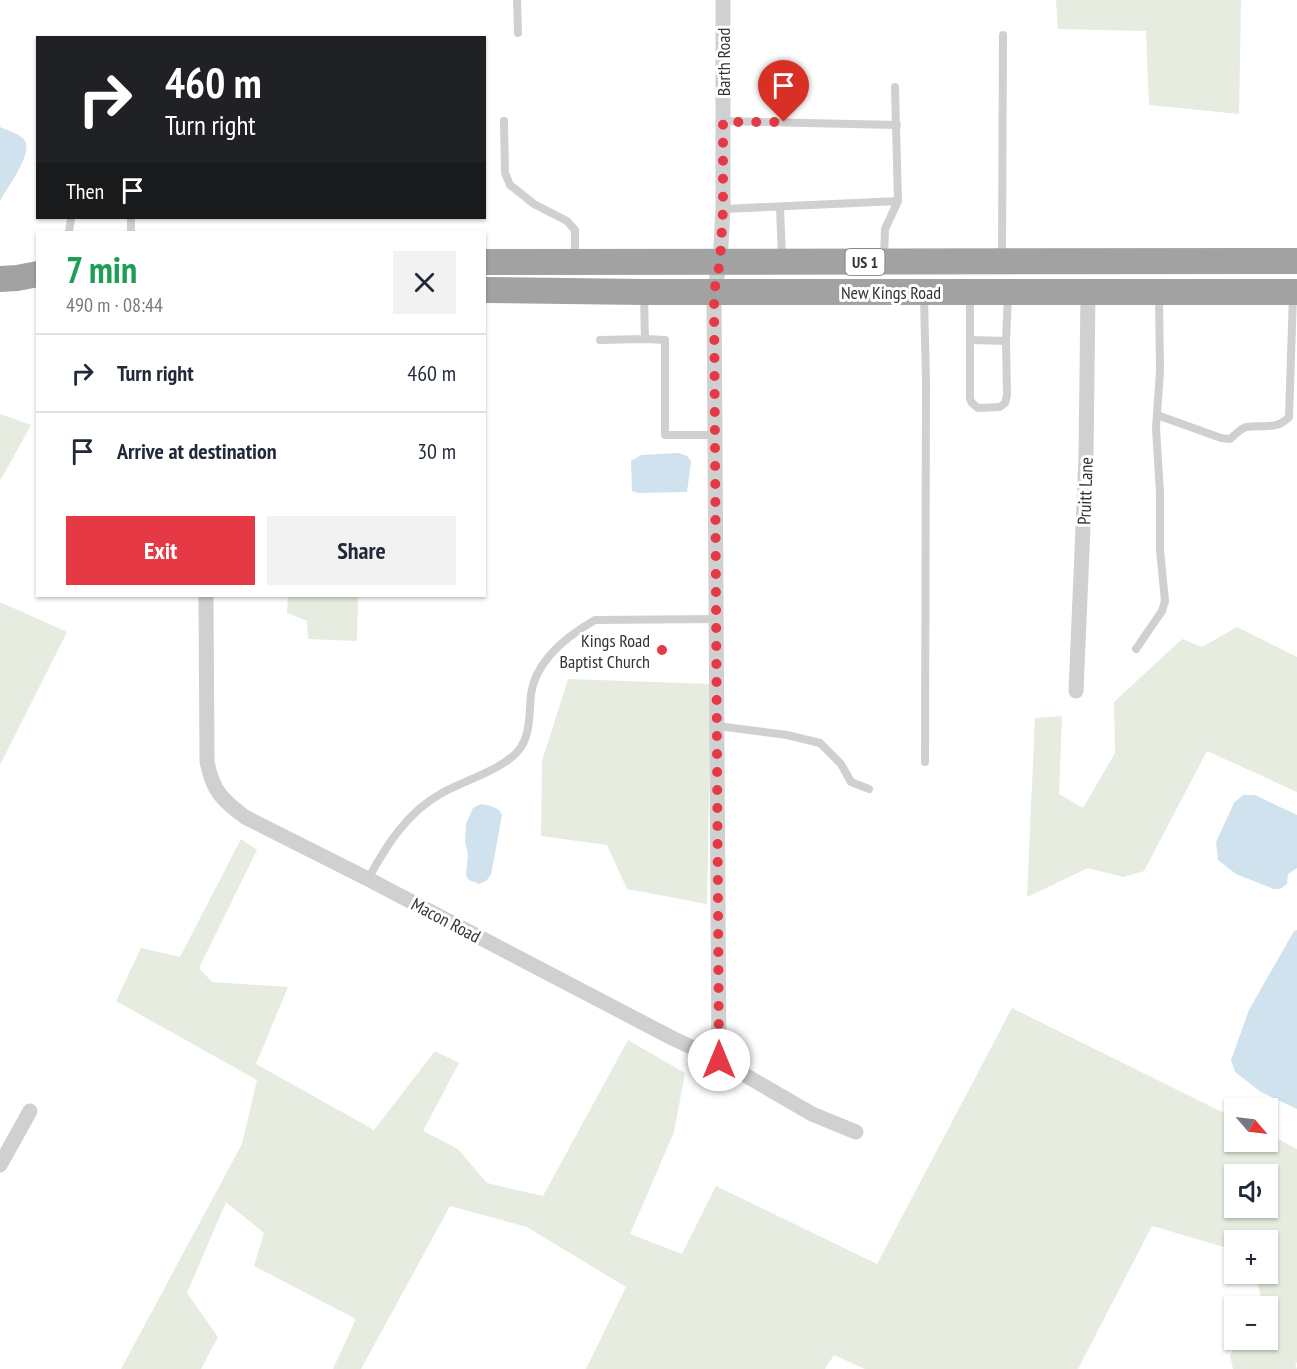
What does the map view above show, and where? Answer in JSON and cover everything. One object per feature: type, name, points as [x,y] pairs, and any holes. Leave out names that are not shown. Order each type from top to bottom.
[{"type":"highway","name":"New Kings Road","points":[[486,262],[1002,261],[1246,276],[1295,292]]},
{"type":"highway","name":"New Kings Road","points":[[486,290],[1159,292],[1246,276],[1297,261]]},
{"type":"highway","points":[[0,263],[36,263]]},
{"type":"highway","points":[[0,279],[36,274]]},
{"type":"highway","points":[[0,293],[36,293]]},
{"type":"street","name":"Barth Road","points":[[719,1060],[714,292],[720,262],[723,209],[723,0]]},
{"type":"street","name":"Pruitt Lane","points":[[1076,691],[1086,457],[1088,291]]},
{"type":"street","name":"Macon Road","points":[[206,597],[207,761],[210,777],[229,805],[245,817],[674,1039],[719,1060],[812,1114],[856,1132]]},
{"type":"street","points":[[0,1165],[30,1111]]},
{"type":"lane","points":[[517,0],[518,33]]},
{"type":"lane","points":[[1002,261],[1003,35]]},
{"type":"lane","points":[[884,261],[885,229],[898,201],[895,87]]},
{"type":"lane","points":[[504,121],[505,173],[510,185],[534,204],[567,221],[575,231],[574,262]]},
{"type":"lane","points":[[723,122],[897,125]]},
{"type":"lane","points":[[723,209],[898,201]]},
{"type":"lane","points":[[780,207],[782,262]]},
{"type":"lane","points":[[644,292],[645,339]]},
{"type":"lane","points":[[924,292],[926,382],[925,762]]},
{"type":"lane","points":[[969,292],[970,399],[978,408],[1000,407],[1005,403],[1008,292]]},
{"type":"lane","points":[[1136,649],[1162,611],[1165,601],[1160,550],[1159,459],[1156,428],[1160,371],[1159,292]]},
{"type":"lane","points":[[1157,415],[1221,438],[1230,439],[1244,428],[1278,426],[1285,422],[1289,417],[1295,292]]},
{"type":"lane","points":[[600,340],[665,340],[665,435],[714,435]]},
{"type":"lane","points":[[970,340],[1006,341]]},
{"type":"lane","points":[[368,879],[385,848],[403,825],[421,808],[441,794],[509,760],[519,749],[530,717],[531,692],[537,675],[551,653],[582,627],[595,620],[717,619]]},
{"type":"lane","points":[[718,726],[787,735],[820,743],[841,764],[851,782],[868,789]]},
{"type":"shaded area","points":[[1056,0],[1241,0],[1239,114],[1149,105],[1146,31],[1058,29]]},
{"type":"shaded area","points":[[0,414],[31,425],[0,481]]},
{"type":"shaded area","points":[[288,597],[358,597],[357,641],[308,639],[307,621],[287,613]]},
{"type":"shaded area","points":[[0,602],[67,632],[0,765]]},
{"type":"shaded area","points":[[1237,627],[1297,657],[1297,792],[1207,751],[1144,871],[1123,877],[1088,868],[1027,897],[1035,718],[1062,716],[1059,794],[1083,808],[1115,753],[1114,702],[1182,639],[1202,647]]},
{"type":"shaded area","points":[[568,679],[711,684],[707,904],[627,889],[607,845],[541,836],[542,761]]},
{"type":"shaded area","points":[[241,839],[257,850],[199,968],[212,982],[288,987],[256,1064],[374,1130],[435,1051],[459,1063],[423,1131],[458,1149],[487,1183],[543,1196],[628,1040],[685,1073],[674,1132],[630,1234],[682,1254],[716,1186],[877,1264],[1012,1008],[1224,1113],[1224,1152],[1278,1152],[1278,1139],[1297,1149],[1297,1362],[1295,1365],[1297,1369],[1233,1369],[1230,1355],[1233,1350],[1278,1350],[1278,1296],[1261,1296],[1258,1284],[1278,1284],[1278,1230],[1224,1230],[1224,1247],[1152,1226],[1078,1369],[865,1369],[834,1355],[825,1369],[586,1369],[626,1287],[527,1227],[450,1206],[361,1369],[333,1369],[356,1319],[254,1266],[264,1233],[226,1202],[187,1293],[218,1337],[201,1369],[121,1369],[242,1144],[257,1080],[116,1001],[141,948],[180,957]]},
{"type":"water","points":[[0,127],[20,136],[27,147],[13,180],[0,201]]},
{"type":"water","points":[[679,453],[687,456],[691,461],[687,492],[638,493],[632,491],[631,461],[641,455]]},
{"type":"water","points":[[1243,795],[1255,795],[1297,815],[1297,868],[1288,874],[1287,884],[1280,889],[1274,889],[1236,874],[1218,860],[1216,842],[1234,803]]},
{"type":"water","points":[[481,804],[496,808],[502,815],[491,875],[479,884],[469,880],[466,876],[468,854],[465,842],[466,824],[473,808]]},
{"type":"water","points":[[1297,930],[1297,1109],[1278,1098],[1261,1092],[1235,1072],[1231,1060],[1249,1010],[1294,931]]},
{"type":"place","name":"Kings Road Baptist Church","points":[[662,650]]},
{"type":"route","points":[[719,1060],[714,292],[720,262],[723,209],[723,122],[784,122]]}]
